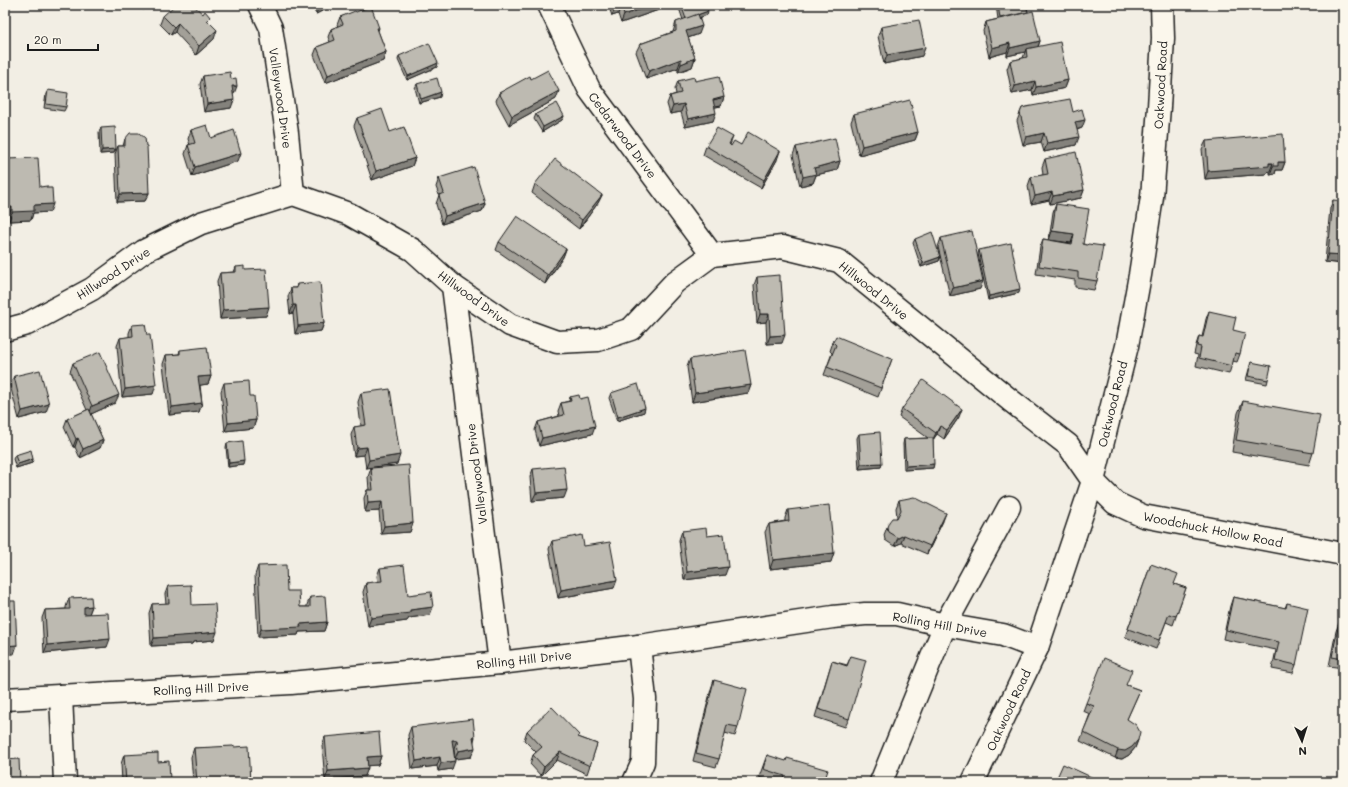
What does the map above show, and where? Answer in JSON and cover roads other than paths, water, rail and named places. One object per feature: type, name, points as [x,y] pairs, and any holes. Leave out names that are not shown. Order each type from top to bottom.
[{"type":"street","name":"Valleywood Drive","points":[[260,5],[271,28],[287,133],[293,194]]},
{"type":"street","name":"Cedarwood Drive","points":[[549,5],[589,89],[712,255]]},
{"type":"street","name":"Oakwood Road","points":[[973,782],[1037,648],[1093,481],[1127,346],[1142,267],[1152,197],[1163,38],[1162,5]]},
{"type":"street","name":"Hillwood Drive","points":[[5,330],[27,324],[92,289],[144,251],[201,223],[293,194],[349,214],[413,250],[453,286],[510,325],[557,342],[598,340],[631,329],[675,282],[712,255],[782,247],[839,261],[1010,400],[1068,445],[1093,481]]},
{"type":"street","name":"Valleywood Drive","points":[[453,286],[500,662]]},
{"type":"street","name":"Woodchuck Hollow Road","points":[[1093,481],[1115,503],[1143,516],[1343,554]]},
{"type":"street","points":[[880,782],[945,625],[1009,507]]},
{"type":"street","name":"Rolling Hill Drive","points":[[5,699],[292,682],[500,662],[639,646],[833,617],[864,614],[897,614],[945,625],[1003,635],[1037,648]]},
{"type":"street","points":[[634,782],[643,762],[645,699],[639,646]]},
{"type":"street","points":[[61,696],[65,782]]}]
